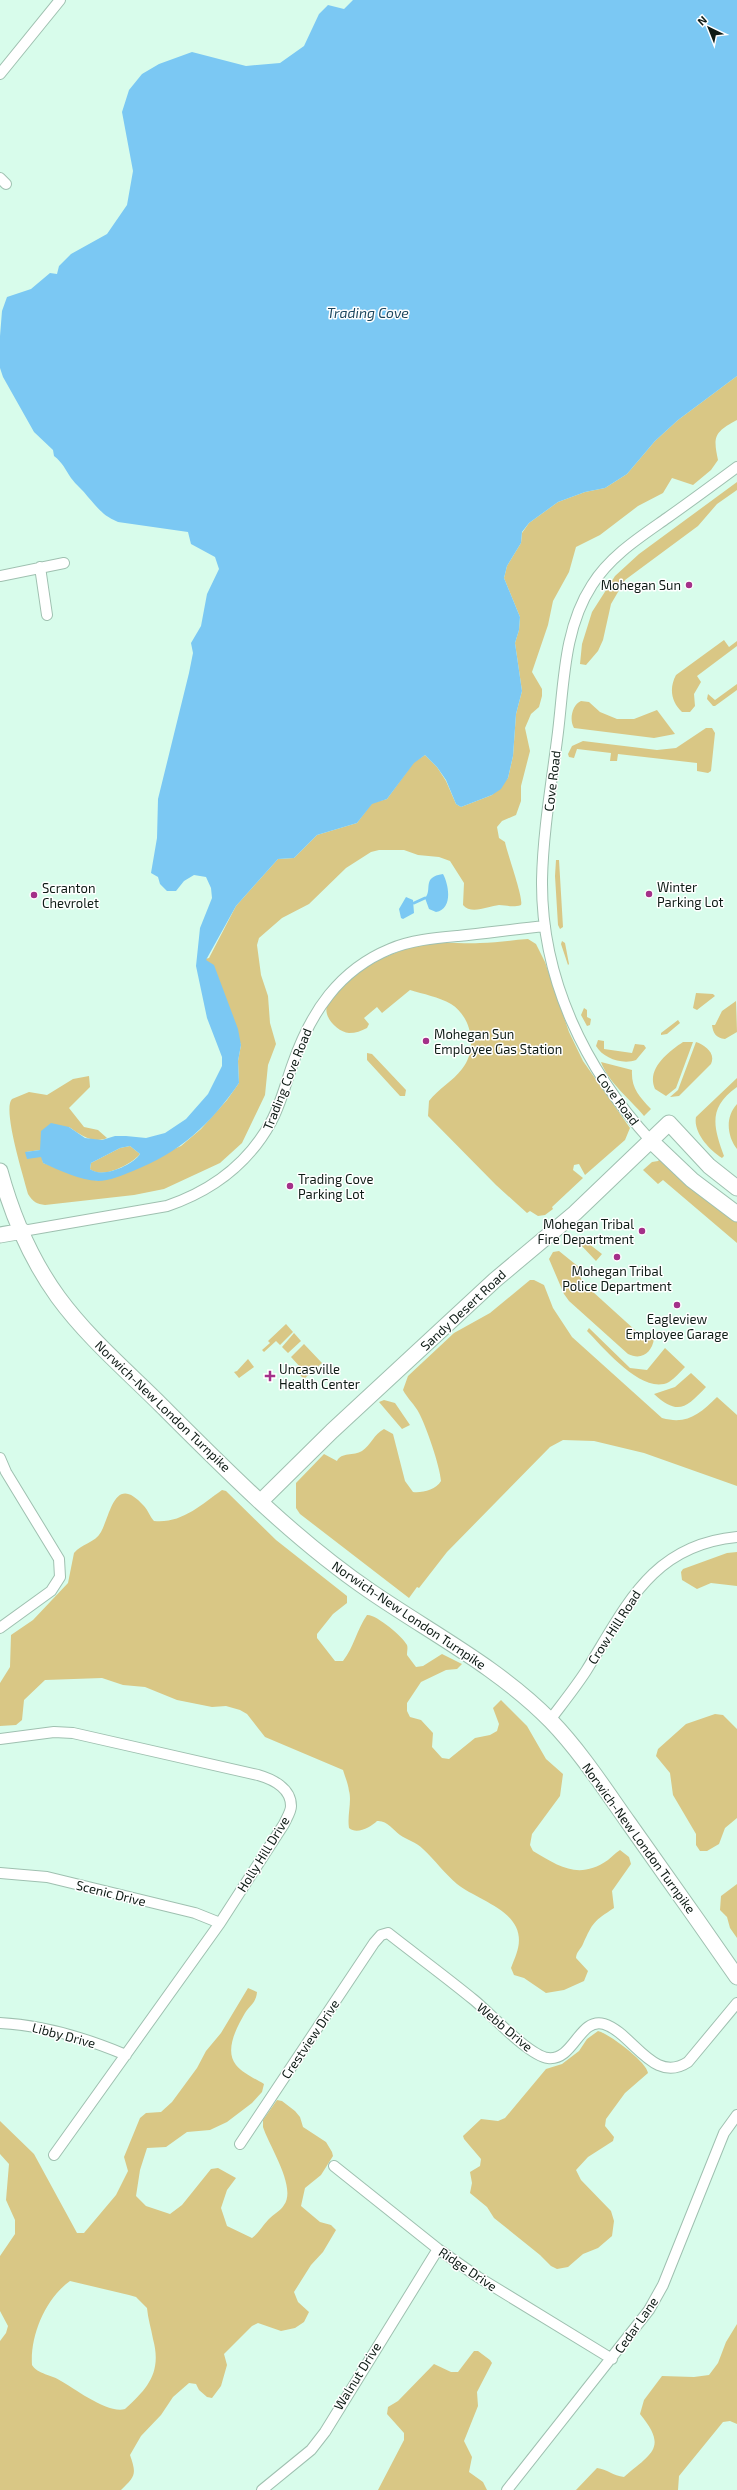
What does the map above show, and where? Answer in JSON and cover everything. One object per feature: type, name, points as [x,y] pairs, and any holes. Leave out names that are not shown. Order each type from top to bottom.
[{"type":"main road","name":"Sandy Desert Road","points":[[261,1501],[332,1431],[489,1285],[575,1213],[652,1141],[669,1123],[709,1166],[737,1188]]},
{"type":"main road","points":[[652,1141],[692,1180],[737,1214]]},
{"type":"main road","name":"Norwich-New London Turnpike","points":[[0,1171],[23,1231],[46,1278],[80,1324],[111,1356],[261,1501],[316,1550],[370,1591],[481,1663],[515,1688],[550,1720],[601,1784],[737,1977]]},
{"type":"main road","points":[[0,1235],[23,1231]]},
{"type":"street","points":[[0,74],[60,0]]},
{"type":"street","name":"Cove Road","points":[[652,1141],[620,1104],[582,1044],[563,1000],[550,955],[545,926],[542,880],[544,850],[568,648],[579,609],[593,583],[620,552],[737,467]]},
{"type":"street","points":[[0,576],[64,563]]},
{"type":"street","points":[[40,567],[47,615]]},
{"type":"street","name":"Trading Cove Road","points":[[23,1231],[167,1206],[189,1199],[221,1180],[249,1153],[271,1122],[314,1014],[343,979],[373,957],[390,948],[420,940],[545,926]]},
{"type":"street","points":[[0,1458],[6,1472],[59,1559],[60,1577],[51,1591],[0,1628]]},
{"type":"street","name":"Crow Hill Road","points":[[550,1720],[585,1673],[611,1627],[646,1578],[685,1551],[706,1543],[737,1537]]},
{"type":"street","name":"Holly Hill Drive","points":[[0,1739],[54,1732],[73,1733],[274,1780],[288,1794],[291,1807],[284,1824],[220,1923],[54,2155]]},
{"type":"street","name":"Scenic Drive","points":[[0,1873],[47,1877],[195,1913],[220,1923]]},
{"type":"street","name":"Webb Drive","points":[[381,1935],[388,1933],[474,2000],[524,2045],[547,2058],[558,2057],[568,2051],[587,2027],[595,2023],[612,2029],[648,2059],[660,2066],[677,2067],[688,2062],[737,2003]]},
{"type":"street","name":"Crestview Drive","points":[[240,2144],[374,1943],[381,1935]]},
{"type":"street","name":"Libby Drive","points":[[0,2023],[27,2026],[103,2045],[126,2055]]},
{"type":"street","name":"Cedar Lane","points":[[507,2490],[612,2359],[649,2310],[663,2285],[724,2134],[737,2115]]},
{"type":"street","name":"Ridge Drive","points":[[334,2166],[438,2249],[478,2277],[612,2359]]},
{"type":"street","name":"Walnut Drive","points":[[262,2490],[311,2450],[325,2432],[438,2249]]},
{"type":"shaded area","points":[[737,376],[737,420],[724,428],[717,436],[716,446],[718,460],[711,470],[693,485],[672,478],[663,493],[638,506],[600,535],[576,547],[569,572],[553,601],[548,625],[532,672],[542,689],[542,696],[539,707],[531,714],[525,728],[530,751],[521,786],[521,801],[516,815],[502,821],[497,827],[499,838],[505,842],[520,894],[521,905],[499,905],[475,910],[466,908],[463,905],[464,883],[450,861],[439,857],[418,855],[404,850],[379,850],[371,852],[346,868],[309,904],[282,918],[259,938],[257,945],[261,975],[268,996],[270,1023],[276,1044],[268,1065],[265,1095],[242,1143],[220,1163],[164,1189],[134,1195],[45,1205],[33,1201],[28,1194],[15,1144],[10,1116],[10,1105],[12,1099],[29,1092],[47,1095],[73,1079],[89,1076],[90,1087],[69,1108],[84,1127],[98,1130],[107,1138],[96,1140],[87,1138],[69,1127],[40,1150],[26,1152],[42,1157],[43,1163],[98,1181],[181,1146],[201,1129],[227,1100],[239,1083],[238,1061],[241,1045],[205,959],[209,958],[236,906],[278,859],[294,858],[317,835],[357,823],[372,803],[387,799],[414,762],[425,755],[437,767],[446,781],[456,804],[461,807],[492,795],[508,778],[513,756],[516,714],[522,691],[515,643],[519,630],[520,617],[504,578],[507,566],[521,543],[522,533],[529,523],[558,502],[585,492],[605,488],[627,474],[655,441],[678,420]]},
{"type":"shaded area","points":[[737,482],[737,490],[717,504],[698,526],[625,580],[611,604],[603,640],[598,651],[586,665],[580,664],[582,644],[592,612],[615,576],[639,554]]},
{"type":"shaded area","points":[[724,640],[729,647],[737,641],[737,646],[697,676],[701,682],[694,694],[695,706],[690,712],[682,712],[675,704],[672,695],[672,685],[676,675]]},
{"type":"shaded area","points":[[737,684],[737,690],[715,706],[713,706],[707,699],[708,694],[715,700]]},
{"type":"shaded area","points":[[581,701],[589,702],[600,712],[617,719],[634,719],[657,710],[675,734],[654,738],[574,728],[572,725],[572,713],[575,706]]},
{"type":"shaded area","points":[[706,728],[712,728],[715,733],[711,771],[708,773],[697,771],[697,763],[618,754],[617,761],[610,761],[611,753],[577,749],[574,758],[569,757],[568,754],[572,746],[583,741],[657,750],[676,748]]},
{"type":"shaded area","points":[[556,860],[559,860],[563,927],[560,929],[558,925],[555,876]]},
{"type":"shaded area","points":[[528,939],[536,944],[545,962],[569,1032],[583,1061],[630,1128],[625,1140],[585,1175],[579,1164],[574,1165],[573,1170],[583,1178],[552,1207],[553,1209],[545,1215],[538,1216],[530,1211],[527,1213],[496,1185],[428,1116],[429,1101],[462,1069],[470,1053],[471,1044],[468,1025],[458,1010],[451,1004],[441,999],[410,990],[382,1013],[377,1007],[364,1018],[369,1024],[367,1028],[358,1032],[349,1033],[340,1030],[332,1024],[326,1010],[331,998],[360,971],[390,955],[412,947],[434,943],[486,943]]},
{"type":"shaded area","points":[[562,941],[565,943],[568,965],[561,944]]},
{"type":"shaded area","points":[[696,993],[713,994],[715,996],[697,1010],[693,1008]]},
{"type":"shaded area","points":[[736,1001],[737,1032],[725,1039],[719,1038],[714,1033],[712,1025],[715,1025],[722,1011]]},
{"type":"shaded area","points":[[584,1008],[587,1010],[587,1017],[591,1019],[590,1025],[587,1026],[581,1015]]},
{"type":"shaded area","points":[[678,1020],[680,1023],[667,1034],[661,1035],[661,1033]]},
{"type":"shaded area","points":[[598,1040],[604,1041],[604,1049],[632,1053],[635,1044],[644,1045],[646,1048],[636,1060],[625,1062],[619,1061],[608,1057],[599,1050],[596,1046]]},
{"type":"shaded area","points":[[683,1042],[693,1042],[676,1088],[666,1096],[655,1089],[653,1075],[656,1068],[665,1056]]},
{"type":"shaded area","points":[[696,1042],[709,1050],[712,1056],[711,1064],[679,1096],[670,1097],[678,1090]]},
{"type":"shaded area","points":[[367,1053],[372,1054],[406,1090],[405,1096],[400,1096],[367,1060]]},
{"type":"shaded area","points":[[601,1062],[632,1070],[634,1087],[651,1109],[644,1116],[614,1083]]},
{"type":"shaded area","points":[[737,1078],[737,1087],[727,1095],[717,1111],[716,1127],[724,1156],[722,1158],[707,1145],[699,1134],[696,1117]]},
{"type":"shaded area","points":[[737,1104],[737,1149],[729,1132],[729,1121],[733,1109]]},
{"type":"shaded area","points":[[130,1146],[140,1154],[124,1166],[102,1173],[95,1172],[90,1169],[91,1163],[120,1148]]},
{"type":"shaded area","points":[[660,1159],[704,1199],[737,1222],[737,1243],[663,1180],[658,1184],[643,1170],[652,1162]]},
{"type":"shaded area","points":[[580,1237],[602,1254],[596,1261],[580,1244]]},
{"type":"shaded area","points":[[559,1251],[585,1272],[581,1278],[582,1282],[646,1340],[651,1336],[654,1339],[651,1348],[646,1354],[642,1356],[633,1356],[628,1354],[569,1301],[564,1294],[549,1259],[553,1252]]},
{"type":"shaded area","points":[[530,1280],[534,1280],[544,1285],[553,1308],[572,1337],[662,1418],[671,1420],[686,1419],[699,1413],[717,1397],[737,1415],[737,1486],[644,1453],[594,1441],[563,1440],[550,1447],[447,1552],[419,1588],[417,1587],[409,1598],[300,1514],[296,1508],[296,1483],[324,1454],[337,1461],[341,1456],[362,1451],[384,1429],[393,1434],[405,1481],[413,1492],[420,1492],[436,1487],[441,1481],[432,1446],[419,1413],[403,1390],[408,1376],[454,1333],[490,1313]]},
{"type":"shaded area","points":[[286,1324],[293,1332],[280,1345],[276,1341],[264,1352],[262,1350],[270,1343],[268,1341]]},
{"type":"shaded area","points":[[589,1328],[630,1368],[647,1370],[665,1348],[685,1367],[669,1382],[659,1385],[648,1382],[636,1376],[614,1358],[587,1331]]},
{"type":"shaded area","points":[[294,1333],[301,1341],[288,1353],[282,1347]]},
{"type":"shaded area","points":[[304,1344],[322,1363],[304,1379],[297,1372],[301,1368],[291,1357]]},
{"type":"shaded area","points":[[248,1359],[254,1367],[239,1378],[234,1372],[237,1371]]},
{"type":"shaded area","points":[[691,1373],[706,1387],[693,1400],[682,1407],[669,1405],[654,1394],[675,1387]]},
{"type":"shaded area","points":[[384,1400],[395,1403],[410,1425],[402,1429],[379,1402]]},
{"type":"shaded area","points":[[222,1490],[226,1491],[276,1540],[347,1596],[347,1603],[333,1614],[317,1634],[317,1638],[335,1661],[343,1661],[347,1656],[367,1615],[383,1622],[405,1641],[407,1645],[407,1655],[416,1667],[423,1666],[442,1654],[462,1664],[457,1669],[446,1670],[421,1682],[407,1703],[407,1711],[410,1717],[421,1720],[433,1733],[432,1747],[442,1758],[449,1759],[475,1738],[490,1735],[497,1731],[499,1724],[493,1708],[501,1700],[527,1726],[546,1759],[563,1774],[560,1796],[532,1834],[530,1845],[533,1851],[561,1866],[579,1870],[598,1866],[620,1850],[629,1857],[631,1864],[612,1891],[614,1908],[595,1923],[577,1954],[576,1958],[588,1971],[584,1981],[564,1990],[546,1993],[524,1978],[514,1975],[511,1968],[518,1948],[519,1938],[512,1920],[498,1908],[457,1884],[420,1847],[400,1835],[384,1822],[377,1821],[368,1828],[356,1831],[349,1828],[350,1795],[343,1770],[265,1737],[247,1714],[240,1710],[226,1706],[212,1707],[177,1700],[145,1687],[123,1685],[102,1678],[45,1680],[24,1700],[22,1720],[16,1725],[0,1726],[0,1683],[10,1667],[11,1635],[33,1620],[68,1583],[74,1553],[80,1547],[98,1536],[115,1500],[120,1495],[126,1493],[134,1497],[145,1508],[154,1521],[164,1521],[173,1520],[190,1512]]},
{"type":"shaded area","points":[[737,1552],[737,1586],[711,1583],[697,1589],[682,1580],[681,1572],[683,1569],[727,1553]]},
{"type":"shaded area","points":[[715,1714],[723,1715],[737,1729],[737,1818],[725,1828],[719,1844],[707,1851],[700,1851],[696,1845],[696,1834],[673,1795],[670,1773],[656,1756],[658,1749],[686,1724]]},
{"type":"shaded area","points":[[737,1884],[737,1938],[730,1928],[727,1917],[720,1910],[721,1896]]},
{"type":"shaded area","points":[[248,1988],[257,1992],[254,2001],[245,2013],[235,2032],[231,2046],[231,2053],[236,2065],[239,2068],[264,2084],[262,2092],[252,2103],[227,2122],[210,2130],[187,2132],[166,2147],[147,2148],[140,2170],[136,2196],[146,2206],[170,2214],[182,2205],[211,2169],[218,2168],[236,2178],[227,2190],[221,2208],[227,2226],[252,2238],[270,2218],[283,2207],[287,2197],[285,2177],[263,2127],[263,2120],[277,2100],[282,2101],[300,2117],[303,2127],[326,2142],[333,2156],[321,2175],[305,2188],[301,2206],[320,2222],[331,2225],[336,2230],[323,2252],[311,2265],[294,2292],[298,2302],[309,2312],[304,2322],[295,2328],[281,2331],[258,2323],[252,2326],[224,2354],[227,2365],[221,2386],[212,2398],[207,2397],[199,2390],[196,2384],[189,2383],[173,2397],[161,2415],[141,2436],[130,2455],[134,2467],[133,2475],[121,2490],[0,2490],[0,2341],[6,2333],[8,2326],[0,2311],[0,2256],[15,2234],[15,2220],[6,2200],[9,2164],[0,2154],[0,2121],[34,2154],[77,2233],[84,2233],[116,2195],[128,2171],[124,2157],[140,2118],[146,2113],[161,2112],[172,2102],[197,2068],[206,2051],[221,2033]],"holes":[[[70,2281],[136,2297],[147,2308],[156,2361],[151,2378],[146,2386],[125,2409],[118,2410],[110,2408],[92,2400],[58,2379],[34,2368],[32,2365],[34,2342],[41,2319],[53,2298]]]},
{"type":"shaded area","points":[[598,2031],[610,2037],[634,2055],[646,2068],[648,2073],[625,2093],[606,2119],[605,2126],[614,2137],[613,2141],[588,2157],[576,2170],[581,2180],[611,2211],[614,2221],[612,2236],[598,2248],[583,2254],[568,2267],[557,2269],[551,2266],[540,2255],[494,2218],[487,2207],[470,2193],[472,2183],[470,2172],[480,2166],[481,2159],[463,2136],[481,2119],[498,2121],[505,2118],[546,2069],[562,2064],[579,2051],[587,2039]]},
{"type":"shaded area","points":[[737,2324],[737,2424],[730,2421],[723,2422],[679,2476],[678,2490],[576,2490],[597,2468],[624,2477],[649,2455],[655,2443],[648,2425],[640,2414],[644,2400],[662,2376],[694,2377],[709,2375],[718,2363],[726,2342]]},
{"type":"shaded area","points":[[474,2351],[478,2351],[492,2363],[477,2392],[478,2406],[464,2441],[472,2457],[469,2472],[483,2482],[487,2490],[378,2490],[404,2440],[404,2433],[387,2414],[388,2407],[398,2401],[434,2364],[451,2372],[458,2372]]},
{"type":"water","name":"Trading Cove","points":[[353,0],[737,0],[737,376],[678,420],[655,441],[627,474],[605,488],[585,492],[558,502],[529,523],[522,532],[521,543],[507,566],[504,578],[520,617],[519,630],[515,643],[522,691],[516,714],[513,756],[508,778],[501,789],[492,795],[461,807],[456,804],[446,780],[437,767],[425,755],[414,763],[387,799],[372,804],[357,823],[317,835],[294,858],[278,859],[236,906],[206,960],[214,965],[238,1029],[241,1045],[238,1061],[239,1083],[217,1112],[193,1136],[180,1146],[150,1163],[120,1176],[102,1181],[84,1179],[43,1163],[41,1157],[27,1159],[25,1152],[40,1150],[41,1131],[51,1123],[69,1127],[85,1138],[102,1140],[115,1136],[146,1138],[165,1133],[186,1119],[208,1094],[222,1066],[222,1057],[207,1018],[196,966],[200,928],[212,898],[211,888],[206,877],[194,875],[184,881],[176,891],[167,891],[160,884],[158,877],[151,873],[157,838],[158,799],[189,673],[193,653],[191,643],[201,626],[207,594],[219,569],[215,557],[191,544],[188,532],[118,522],[108,517],[101,511],[73,481],[62,464],[54,456],[53,450],[34,432],[3,377],[0,368],[2,311],[7,297],[31,289],[50,273],[57,274],[59,266],[71,254],[107,234],[127,205],[133,171],[122,112],[129,90],[142,74],[159,64],[192,52],[246,66],[280,63],[304,46],[319,14],[328,5],[344,9]],"holes":[[[130,1146],[140,1154],[131,1162],[109,1172],[95,1172],[90,1169],[91,1163],[120,1148]]]},
{"type":"water","points":[[443,874],[448,890],[447,902],[441,910],[436,912],[429,909],[425,898],[432,878]]},
{"type":"water","points":[[406,897],[413,900],[414,913],[403,919],[401,918],[399,909]]},
{"type":"waterway","points":[[414,903],[425,898]]},
{"type":"place","name":"Mohegan Sun","points":[[689,585]]},
{"type":"place","name":"Winter Parking Lot","points":[[649,894]]},
{"type":"place","name":"Scranton Chevrolet","points":[[34,895]]},
{"type":"place","name":"Mohegan Sun Employee Gas Station","points":[[426,1041]]},
{"type":"place","name":"Trading Cove Parking Lot","points":[[290,1186]]},
{"type":"place","name":"Mohegan Tribal Fire Department","points":[[642,1231]]},
{"type":"place","name":"Mohegan Tribal Police Department","points":[[617,1257]]},
{"type":"place","name":"Eagleview Employee Garage","points":[[677,1305]]},
{"type":"place","name":"Uncasville Health Center","points":[[270,1376]]}]
